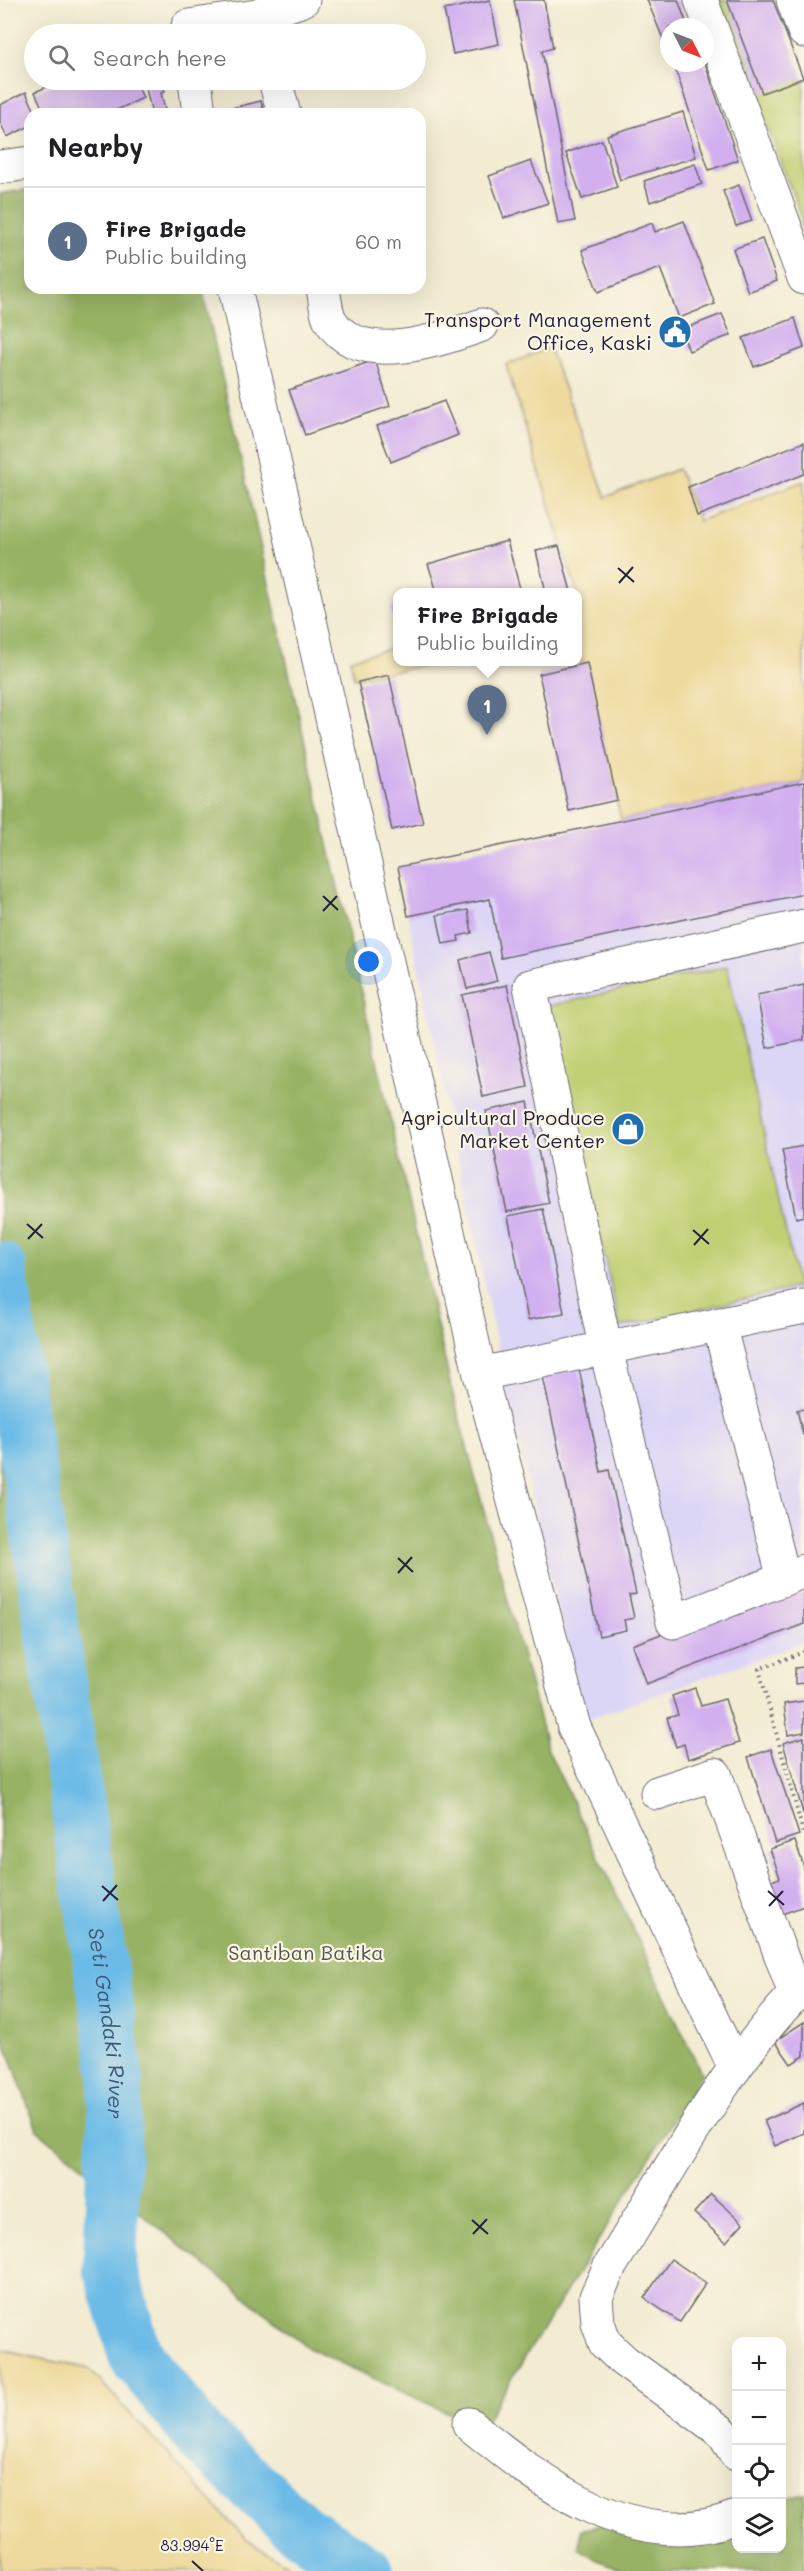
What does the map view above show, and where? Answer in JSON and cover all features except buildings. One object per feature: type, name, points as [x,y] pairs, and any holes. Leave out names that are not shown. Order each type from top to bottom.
[{"type":"street","points":[[262,24],[303,0]]},
{"type":"street","points":[[701,0],[804,278]]},
{"type":"street","points":[[793,0],[804,31]]},
{"type":"street","points":[[189,20],[246,24]]},
{"type":"street","points":[[196,90],[198,108]]},
{"type":"street","points":[[278,90],[282,108]]},
{"type":"street","points":[[0,167],[24,164]]},
{"type":"street","points":[[236,294],[480,1374],[574,1727],[735,2068]]},
{"type":"street","points":[[324,294],[330,321],[338,331],[358,343],[384,347],[434,343],[482,325]]},
{"type":"street","points":[[719,1324],[794,1575],[673,1622],[605,1346],[530,986],[804,926]]},
{"type":"street","points":[[480,1374],[605,1346],[804,1307]]},
{"type":"street","points":[[657,1793],[715,1774],[799,1989],[762,2030],[735,2068],[609,2268],[596,2296],[598,2323],[604,2343],[624,2361],[722,2432],[732,2448]]},
{"type":"street","points":[[469,2424],[548,2484],[585,2505],[627,2522],[685,2527],[718,2524],[732,2519]]},
{"type":"path","points":[[804,1652],[759,1669],[804,1836]]},
{"type":"shaded area","name":"Agricultural Produce Market Center","points":[[804,833],[804,1642],[584,1721],[505,1384],[408,916]]},
{"type":"green space","points":[[719,0],[727,0],[804,82],[804,246],[800,213]]},
{"type":"green space","name":"Santiban Batika","points":[[24,190],[24,294],[203,294],[451,1387],[547,1748],[702,2074],[481,2428],[310,2349],[37,2130],[0,2029],[0,194]]},
{"type":"green space","points":[[727,966],[798,1287],[620,1327],[549,1006]]},
{"type":"green space","points":[[804,2494],[804,2571],[627,2571],[597,2560],[579,2548],[580,2530],[599,2525],[732,2530],[732,2553],[786,2553],[786,2498]]},
{"type":"sand","points":[[549,348],[606,497],[678,469],[699,521],[804,481],[804,782],[621,820],[587,664],[582,662],[582,588],[576,588],[506,365]]},
{"type":"sand","points":[[393,648],[393,666],[424,666],[354,678],[350,659]]},
{"type":"sand","points":[[0,2350],[89,2369],[247,2540],[295,2571],[0,2571]]},
{"type":"waterway","name":"Seti Gandaki River","points":[[0,1269],[116,2073],[110,2267],[135,2355],[202,2439],[301,2530],[366,2571]]},
{"type":"place","name":"Transport Management Office, Kaski","points":[[675,332]]},
{"type":"place","name":"Fire Brigade","points":[[487,735]]},
{"type":"place","name":"Agricultural Produce Market Center","points":[[628,1129]]}]
